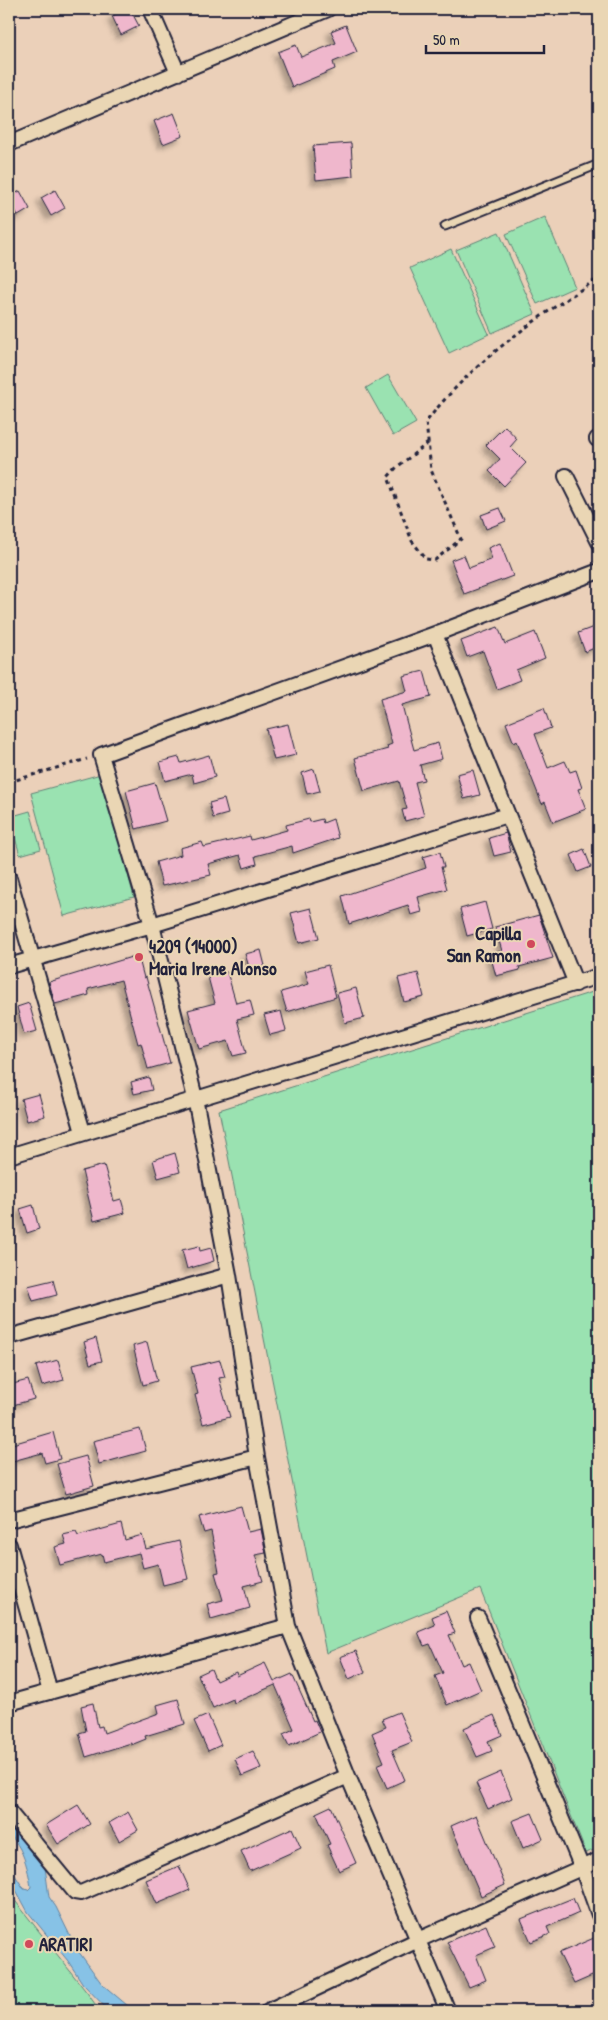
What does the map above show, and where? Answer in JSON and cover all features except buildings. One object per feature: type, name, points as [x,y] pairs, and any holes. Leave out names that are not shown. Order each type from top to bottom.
[{"type":"street","points":[[150,9],[178,73]]},
{"type":"street","points":[[9,144],[328,9]]},
{"type":"street","points":[[566,476],[599,542]]},
{"type":"street","points":[[448,2011],[348,1776],[288,1626],[257,1457],[228,1275],[195,1098],[152,925],[102,755],[435,634],[599,570]]},
{"type":"street","points":[[435,634],[576,984]]},
{"type":"street","points":[[9,966],[152,925],[507,815]]},
{"type":"street","points":[[9,878],[83,1132]]},
{"type":"street","points":[[9,1156],[599,976]]},
{"type":"street","points":[[9,1338],[228,1275]]},
{"type":"street","points":[[9,1520],[257,1457]]},
{"type":"street","points":[[9,1545],[50,1692]]},
{"type":"street","points":[[478,1618],[582,1868],[599,1915]]},
{"type":"street","points":[[9,1703],[288,1626]]},
{"type":"street","points":[[9,1812],[75,1892],[81,1893],[348,1776]]},
{"type":"street","points":[[268,2011],[418,1940],[599,1860]]},
{"type":"lane","points":[[445,226],[599,164]]},
{"type":"path","points":[[428,443],[397,467],[388,477],[412,541],[426,559],[435,560],[461,539],[431,470],[426,422],[446,396],[498,350],[554,307],[599,278]]},
{"type":"path","points":[[9,782],[102,755]]},
{"type":"green space","points":[[545,217],[575,287],[537,304],[506,234]]},
{"type":"green space","points":[[499,232],[535,314],[492,333],[456,250]]},
{"type":"green space","points":[[451,249],[489,334],[449,353],[410,268]]},
{"type":"green space","points":[[388,375],[416,423],[393,436],[366,388]]},
{"type":"green space","points":[[101,774],[134,897],[64,916],[31,793]]},
{"type":"green space","points":[[30,811],[41,849],[20,855],[9,817]]},
{"type":"green space","points":[[599,990],[599,1848],[586,1853],[480,1589],[326,1653],[219,1110]]},
{"type":"green space","name":"ARATIRI","points":[[9,1893],[88,1994],[100,2011],[9,2011]]},
{"type":"water","points":[[9,1821],[36,1853],[45,1867],[49,1897],[56,1907],[76,1948],[102,1984],[134,2011],[109,2011],[83,1984],[68,1961],[28,1912],[9,1881],[9,1866],[24,1889],[28,1890],[31,1887],[24,1858],[11,1834]]},
{"type":"place","name":"Capilla San Ramon","points":[[531,944]]},
{"type":"place","name":"4209 (14000) Maria Irene Alonso","points":[[139,957]]},
{"type":"place","name":"ARATIRI","points":[[29,1944]]}]
